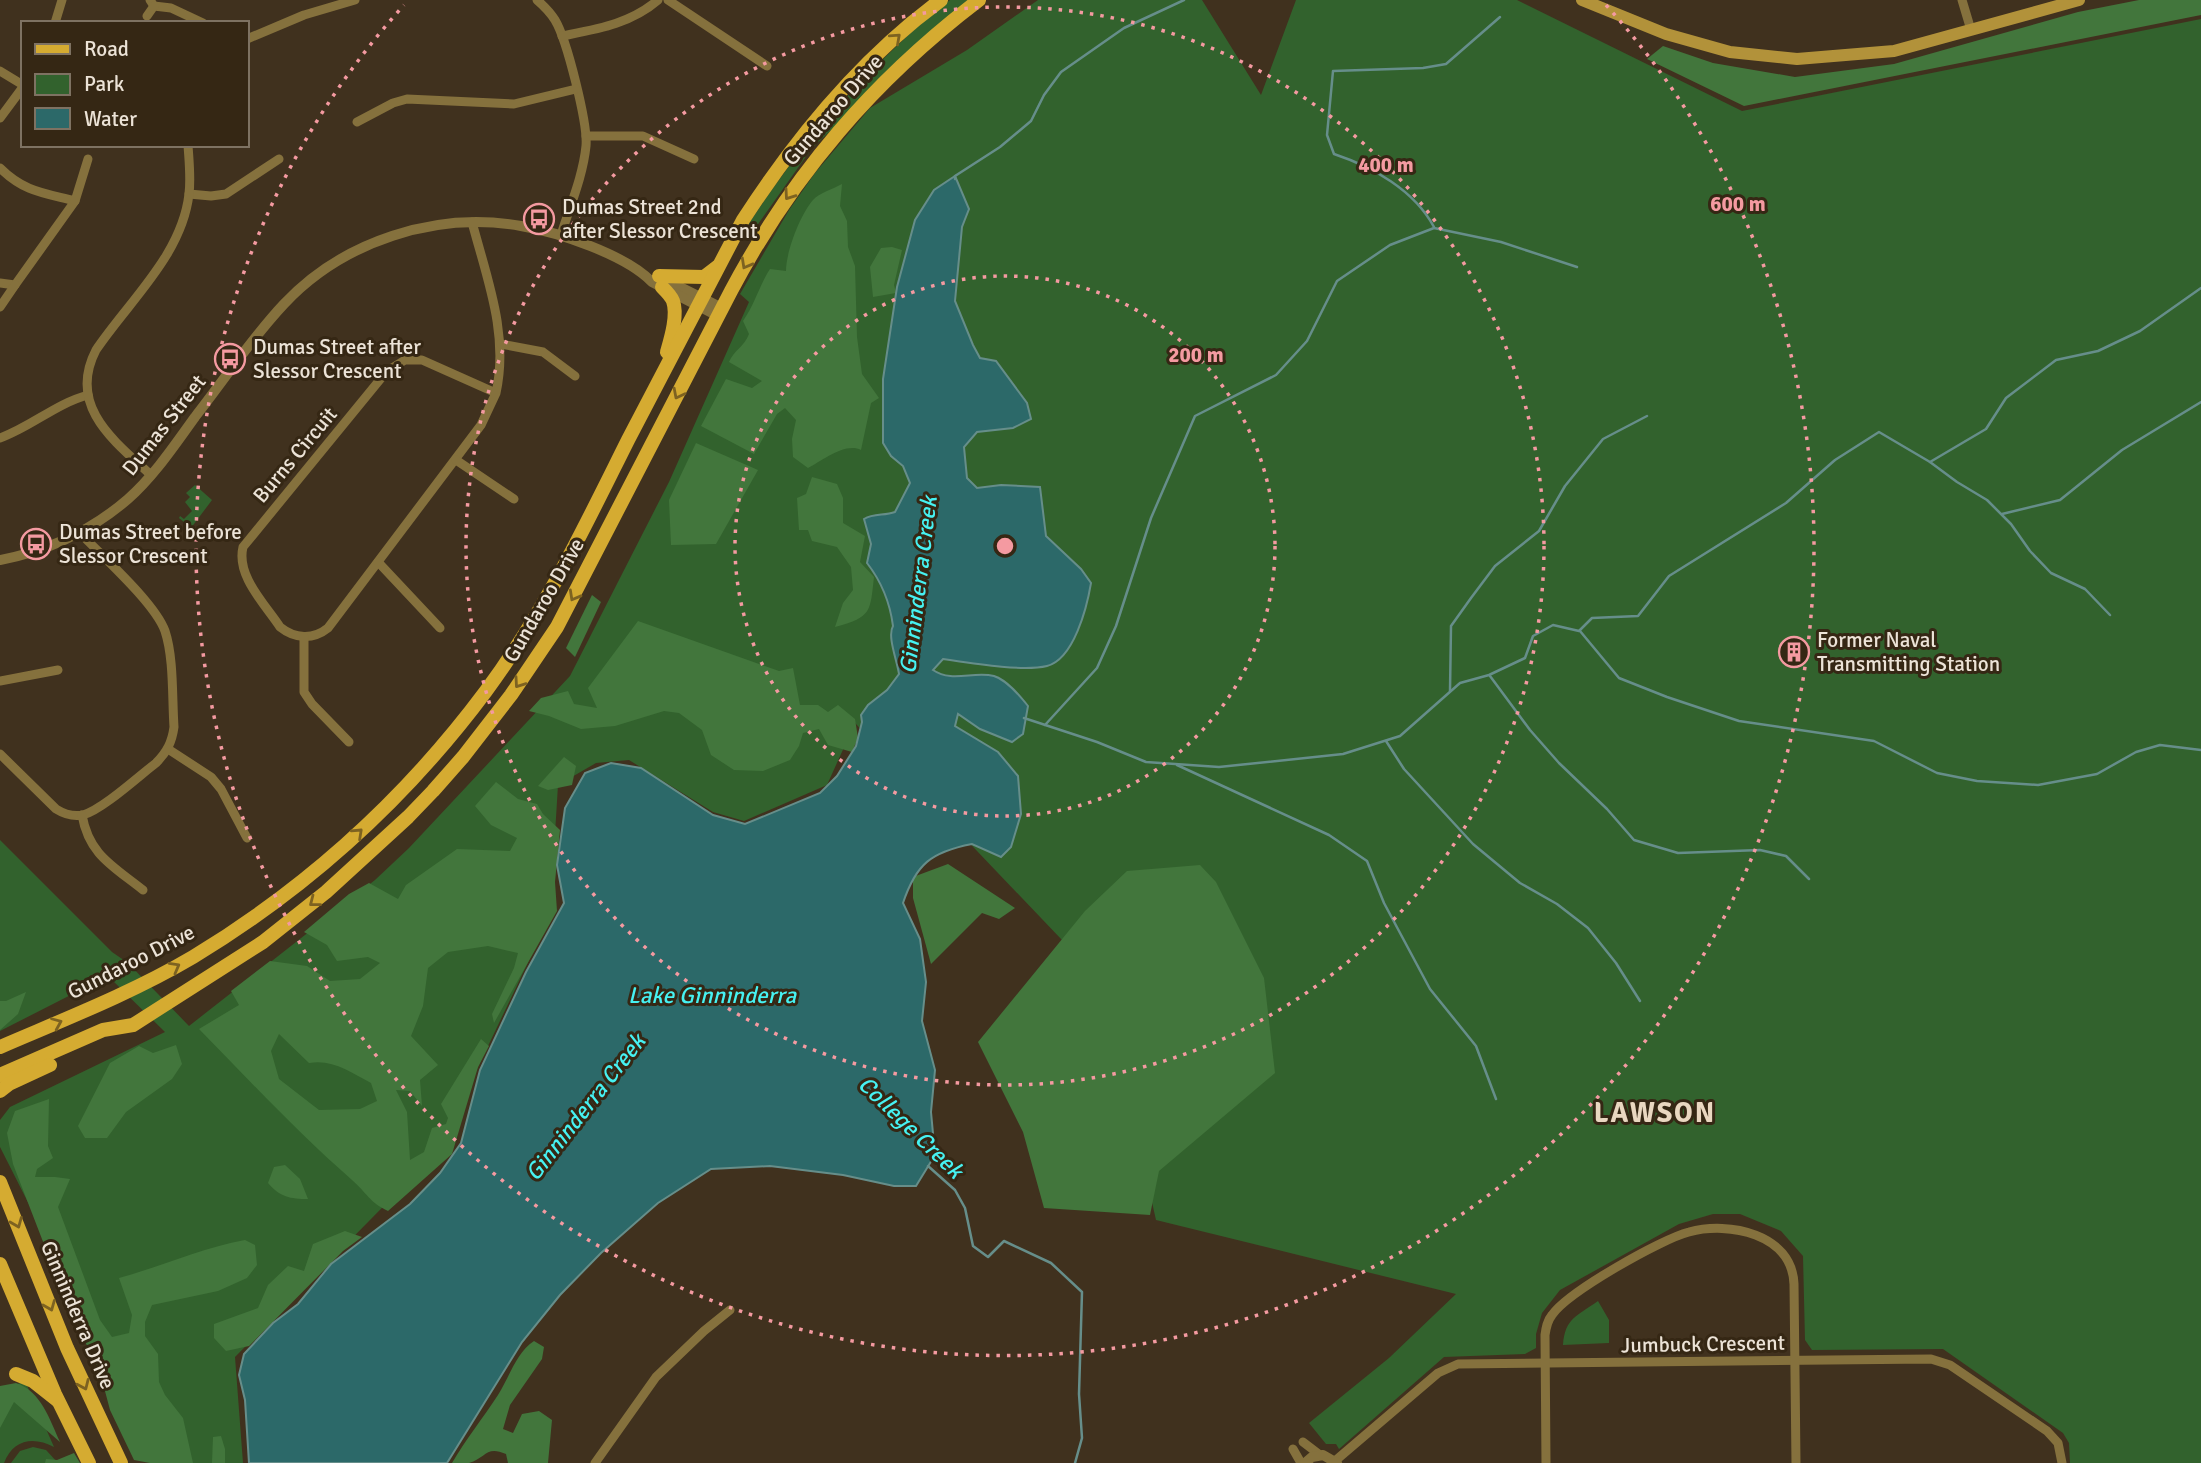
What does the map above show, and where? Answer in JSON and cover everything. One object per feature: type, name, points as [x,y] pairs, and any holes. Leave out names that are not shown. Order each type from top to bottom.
[{"type":"main road","name":"Gundaroo Drive","points":[[0,1047],[114,998],[194,956],[256,915],[325,863],[404,788],[443,746],[487,690],[539,612],[660,377],[756,200],[805,134],[846,86],[941,0]]},
{"type":"main road","name":"Gundaroo Drive","points":[[0,1075],[103,1030],[133,1025],[263,942],[326,892],[408,817],[463,757],[512,695],[557,627],[754,248],[789,195],[857,109],[902,64],[979,0]]},
{"type":"main road","points":[[1582,0],[1666,34],[1730,52],[1797,59],[1849,57],[1894,51],[2079,0]]},
{"type":"main road","points":[[660,282],[704,277],[719,266]]},
{"type":"main road","points":[[660,282],[673,299],[674,309],[671,335],[660,377]]},
{"type":"main road","points":[[0,1091],[9,1084],[133,1025]]},
{"type":"main road","name":"Ginninderra Drive","points":[[0,1182],[68,1348],[121,1463]]},
{"type":"main road","points":[[2,1266],[58,1401],[89,1463]]},
{"type":"main road","points":[[16,1374],[33,1381],[58,1401]]},
{"type":"street","points":[[55,21],[62,0]]},
{"type":"street","points":[[248,39],[304,15],[355,0]]},
{"type":"street","points":[[537,0],[551,13],[562,36],[586,136],[584,162],[561,235]]},
{"type":"street","points":[[562,36],[617,24],[659,0]]},
{"type":"street","points":[[667,0],[767,66]]},
{"type":"street","points":[[1962,0],[1970,30]]},
{"type":"street","points":[[147,16],[152,3],[172,8],[199,21]]},
{"type":"street","points":[[0,71],[21,85]]},
{"type":"street","points":[[0,118],[21,89]]},
{"type":"street","points":[[357,122],[393,103],[407,99],[514,104],[576,89]]},
{"type":"street","points":[[586,136],[643,136],[694,159]]},
{"type":"street","points":[[151,475],[99,423],[88,395],[88,372],[96,350],[170,250],[181,229],[189,194],[188,147]]},
{"type":"street","points":[[0,307],[75,201],[88,159]]},
{"type":"street","points":[[189,194],[226,194],[279,159]]},
{"type":"street","points":[[0,168],[24,188],[75,201]]},
{"type":"street","points":[[349,742],[304,692],[304,637],[320,634],[328,628],[456,460],[481,425],[496,393],[501,344],[472,222]]},
{"type":"street","name":"Dumas Street","points":[[0,561],[36,552],[80,533],[118,507],[151,475],[283,305],[320,273],[379,241],[423,228],[472,222],[517,225],[561,235],[601,252],[643,273],[652,282],[660,282],[720,312]]},
{"type":"street","points":[[0,283],[15,285]]},
{"type":"street","points":[[501,344],[543,352],[575,376]]},
{"type":"street","name":"Burns Circuit","points":[[304,637],[289,633],[281,626],[247,578],[241,558],[249,538],[395,364],[405,360],[422,360],[496,393]]},
{"type":"street","points":[[0,438],[31,424],[58,406],[88,395]]},
{"type":"street","points":[[456,460],[514,499]]},
{"type":"street","points":[[0,754],[56,809],[71,815],[82,815],[96,809],[156,763],[168,749],[174,727],[168,648],[163,625],[150,606],[80,533]]},
{"type":"street","points":[[378,562],[440,628]]},
{"type":"street","points":[[0,681],[58,670]]},
{"type":"street","points":[[168,749],[211,777],[221,789],[247,838]]},
{"type":"street","points":[[82,815],[87,838],[95,851],[143,890]]},
{"type":"street","points":[[1546,1463],[1545,1363],[1547,1324],[1552,1314],[1590,1284],[1672,1238],[1700,1229],[1720,1228],[1759,1237],[1781,1250],[1789,1261],[1794,1280],[1796,1463]]},
{"type":"street","points":[[595,1463],[656,1377],[730,1310]]},
{"type":"street","name":"Jumbuck Crescent","points":[[1336,1462],[1447,1367],[1464,1363],[1941,1360],[2052,1435],[2060,1448],[2062,1463]]},
{"type":"street","points":[[1303,1442],[1320,1455]]},
{"type":"street","points":[[1293,1449],[1303,1463],[1320,1455],[1329,1456],[1336,1462]]},
{"type":"green space","points":[[950,0],[971,0],[812,148],[751,234],[744,231],[789,167],[838,107],[891,51]]},
{"type":"green space","points":[[1038,0],[1202,0],[1261,95],[1296,0],[1517,0],[1742,111],[2201,19],[2201,1463],[2070,1463],[2069,1443],[2063,1433],[1943,1349],[1812,1350],[1805,1340],[1803,1256],[1781,1231],[1740,1214],[1713,1214],[1679,1224],[1560,1290],[1542,1313],[1536,1334],[1536,1348],[1525,1354],[1444,1357],[1339,1449],[1336,1444],[1326,1444],[1309,1423],[1389,1358],[1456,1294],[1156,1220],[1103,983],[855,723],[827,785],[744,821],[713,812],[629,760],[596,763],[558,785],[550,916],[438,1151],[235,1357],[243,1463],[160,1463],[0,1147],[0,1120],[10,1107],[165,1032],[108,976],[0,1031],[0,840],[112,952],[128,963],[189,1026],[375,880],[409,848],[570,676],[669,482],[749,302],[740,294],[789,210],[815,173],[870,108],[967,50]]},
{"type":"green space","points":[[2139,0],[2201,0],[2201,15],[1744,106],[1647,59],[1663,46],[1713,63],[1795,77],[1894,64],[2078,12]]},
{"type":"green space","points":[[842,184],[840,206],[847,221],[848,247],[855,266],[857,337],[862,374],[879,398],[871,403],[861,450],[841,450],[808,468],[793,457],[792,439],[796,420],[785,408],[777,414],[754,454],[701,426],[726,379],[752,388],[762,381],[729,362],[749,334],[743,321],[770,269],[786,271],[791,244],[813,200]]},
{"type":"green space","points":[[881,248],[902,250],[894,285],[896,293],[873,297],[870,267]]},
{"type":"green space","points":[[696,443],[758,470],[716,544],[671,545],[669,500]]},
{"type":"green space","points":[[812,477],[837,484],[843,498],[843,523],[865,536],[860,562],[874,577],[867,611],[856,620],[835,627],[843,603],[853,590],[851,567],[837,547],[812,541],[808,530],[799,530],[797,498],[806,494]]},
{"type":"green space","points":[[195,485],[212,500],[191,528],[179,518],[180,516],[184,519],[192,511],[185,502],[190,497],[186,493]]},
{"type":"green space","points":[[592,595],[601,602],[575,657],[566,648]]},
{"type":"green space","points":[[638,621],[779,671],[793,668],[800,705],[818,705],[828,712],[838,705],[855,719],[858,738],[852,752],[828,745],[819,729],[803,733],[790,760],[763,771],[734,770],[711,755],[702,730],[679,713],[664,711],[615,726],[581,729],[529,711],[541,698],[568,691],[574,704],[597,708],[588,688]]},
{"type":"green space","points":[[564,757],[576,766],[572,785],[548,790],[538,786]]},
{"type":"green space","points":[[496,782],[518,799],[537,804],[543,814],[560,830],[555,882],[557,911],[494,1023],[492,1014],[514,968],[518,953],[488,946],[448,952],[428,968],[423,1006],[411,1036],[438,1065],[420,1080],[422,1106],[410,1091],[396,1090],[407,1112],[410,1160],[424,1152],[432,1128],[446,1124],[448,1118],[441,1104],[481,1039],[489,1046],[478,1067],[452,1154],[388,1211],[372,1201],[312,1144],[199,1029],[239,1005],[231,991],[270,961],[307,966],[330,981],[360,979],[380,963],[368,957],[337,961],[327,945],[304,932],[349,894],[369,883],[398,899],[406,885],[457,849],[510,851],[517,838],[491,825],[475,806]],"holes":[[[279,1034],[309,1063],[334,1065],[371,1083],[377,1101],[360,1109],[319,1110],[279,1079],[271,1051]]]},
{"type":"green space","points":[[948,864],[1015,908],[999,919],[982,913],[931,964],[913,898],[913,877]]},
{"type":"green space","points":[[1200,865],[1216,882],[1264,978],[1275,1073],[1159,1171],[1150,1215],[1044,1208],[1023,1132],[978,1042],[1085,911],[1127,871]]},
{"type":"green space","points":[[26,992],[18,1014],[0,1030],[0,1001]]},
{"type":"green space","points":[[176,1045],[182,1064],[172,1079],[126,1112],[107,1138],[85,1138],[78,1126],[110,1063],[139,1046],[153,1053]]},
{"type":"green space","points":[[49,1099],[48,1146],[53,1158],[37,1169],[35,1177],[70,1179],[58,1207],[100,1320],[112,1337],[129,1333],[132,1315],[119,1278],[229,1243],[245,1240],[255,1245],[257,1265],[247,1278],[218,1291],[152,1305],[145,1322],[145,1336],[158,1354],[159,1382],[165,1395],[183,1418],[193,1463],[150,1463],[134,1460],[110,1410],[101,1376],[64,1296],[13,1164],[7,1133],[15,1111]]},
{"type":"green space","points":[[285,1165],[300,1179],[308,1199],[286,1196],[268,1183],[274,1167]]},
{"type":"green space","points":[[345,1231],[362,1237],[343,1251],[249,1346],[226,1351],[214,1338],[214,1324],[258,1308],[268,1285],[288,1266],[304,1271],[313,1244]]},
{"type":"green space","points":[[1598,1301],[1609,1320],[1609,1343],[1563,1345],[1569,1323]]},
{"type":"green space","points":[[534,1341],[544,1347],[542,1359],[510,1405],[503,1429],[513,1433],[522,1414],[539,1411],[552,1420],[548,1463],[508,1463],[506,1454],[494,1451],[469,1463],[452,1463],[498,1395],[518,1358]]},
{"type":"green space","points":[[25,1381],[54,1447],[39,1441],[25,1442],[13,1449],[4,1463],[0,1463],[0,1391]]},
{"type":"green space","points":[[16,1383],[32,1392],[38,1399],[60,1442],[14,1402],[0,1428],[0,1386]]},
{"type":"green space","points":[[221,1436],[225,1463],[212,1463],[213,1437]]},
{"type":"green space","points":[[33,1447],[46,1450],[58,1463],[11,1463],[20,1451]]},
{"type":"green space","points":[[74,1453],[80,1463],[45,1463],[46,1459],[57,1460]]},
{"type":"water","name":"Lake Ginninderra","points":[[955,176],[969,209],[962,227],[955,301],[980,358],[996,361],[1027,403],[1031,419],[1013,428],[977,432],[964,447],[967,478],[977,488],[1001,485],[1040,487],[1046,536],[1081,569],[1091,583],[1072,643],[1065,653],[1047,666],[1024,668],[943,659],[933,670],[948,676],[994,676],[1008,685],[1028,706],[1023,734],[1012,742],[980,729],[958,714],[955,726],[998,752],[1018,776],[1021,814],[1011,847],[1001,857],[972,844],[936,856],[920,869],[903,903],[920,939],[926,982],[922,1021],[935,1070],[931,1112],[935,1155],[916,1186],[894,1186],[843,1175],[770,1166],[711,1169],[658,1203],[601,1253],[560,1295],[522,1342],[447,1463],[249,1463],[245,1400],[239,1375],[244,1354],[273,1323],[298,1304],[331,1264],[410,1204],[440,1173],[461,1143],[480,1070],[526,972],[564,903],[557,865],[565,808],[585,773],[611,763],[641,768],[713,815],[745,824],[820,793],[837,776],[856,746],[862,722],[861,715],[899,674],[892,642],[890,609],[881,585],[867,563],[871,544],[864,519],[895,512],[910,483],[903,466],[891,456],[883,443],[883,379],[897,287],[915,220],[934,190]]},
{"type":"waterway","name":"Ginninderra Creek","points":[[955,179],[955,176],[1000,147],[1031,121],[1044,95],[1061,72],[1124,28],[1184,0]]},
{"type":"waterway","points":[[1434,227],[1426,214],[1404,191],[1378,173],[1334,154],[1327,135],[1333,71],[1423,68],[1446,64],[1500,17]]},
{"type":"waterway","points":[[1045,725],[1097,668],[1116,626],[1151,518],[1195,416],[1276,375],[1307,341],[1337,281],[1390,245],[1434,228],[1501,242],[1577,267]]},
{"type":"waterway","points":[[1024,718],[1097,742],[1146,762],[1219,767],[1343,754],[1400,736],[1460,683],[1489,675],[1525,658],[1533,636],[1553,625],[1579,631],[1592,618],[1638,616],[1669,576],[1786,503],[1835,460],[1879,432],[1930,462],[1986,429],[2006,398],[2056,360],[2098,351],[2140,331],[2201,288]]},
{"type":"waterway","points":[[2002,514],[2060,500],[2122,450],[2201,402]]},
{"type":"waterway","points":[[1450,691],[1451,626],[1471,598],[1495,566],[1539,531],[1565,486],[1603,439],[1647,416]]},
{"type":"waterway","points":[[1930,462],[1987,500],[2011,524],[2030,551],[2051,573],[2085,589],[2110,615]]},
{"type":"waterway","points":[[1580,631],[1619,678],[1667,697],[1739,721],[1874,741],[1937,773],[1977,781],[2038,785],[2097,774],[2136,752],[2160,745],[2201,750]]},
{"type":"waterway","points":[[1490,676],[1530,730],[1634,840],[1678,853],[1760,850],[1786,856],[1809,879]]},
{"type":"waterway","points":[[1386,741],[1404,769],[1473,844],[1520,883],[1557,904],[1588,928],[1616,963],[1640,1001]]},
{"type":"waterway","points":[[1177,765],[1329,835],[1367,861],[1384,903],[1430,989],[1476,1046],[1496,1099]]},
{"type":"waterway","name":"College Creek","points":[[928,1166],[955,1190],[965,1208],[973,1246],[988,1257],[1004,1241],[1051,1263],[1082,1292],[1079,1394],[1082,1438],[1075,1463]]},
{"type":"place","name":"Dumas Street 2nd after Slessor Crescent","points":[[539,219]]},
{"type":"place","name":"Dumas Street after Slessor Crescent","points":[[230,359]]},
{"type":"place","name":"Dumas Street before Slessor Crescent","points":[[36,544]]},
{"type":"place","name":"Former Naval Transmitting Station","points":[[1794,652]]},
{"type":"district","name":"LAWSON","points":[[1655,1112]]}]
